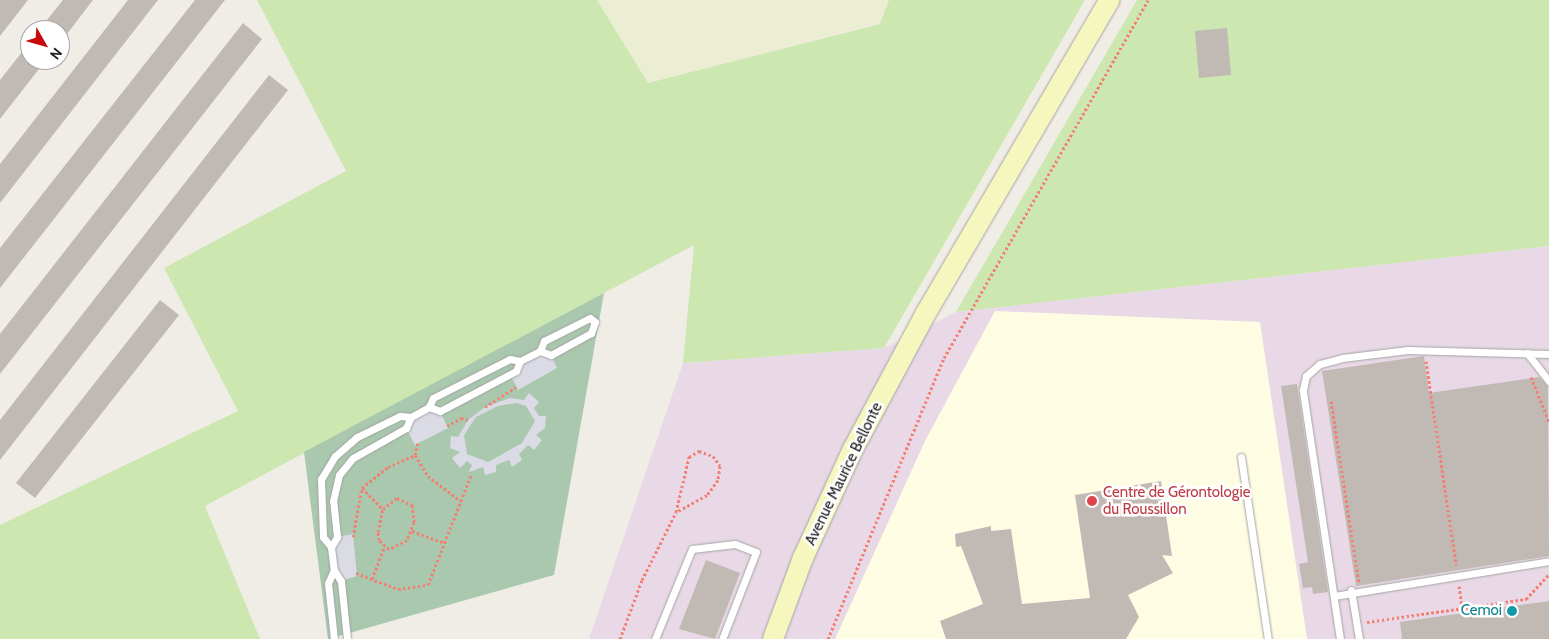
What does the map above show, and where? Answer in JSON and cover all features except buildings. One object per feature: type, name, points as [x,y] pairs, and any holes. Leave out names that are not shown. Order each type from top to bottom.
[{"type":"main road","name":"Avenue Maurice Bellonte","points":[[772,639],[803,558],[852,451],[926,313],[1110,0]]},
{"type":"lane","points":[[347,639],[341,581],[334,570],[331,547],[323,537],[318,496],[326,468],[341,448],[358,437],[400,416],[411,417],[428,408],[433,398],[510,359],[520,361],[540,351],[544,341],[590,318],[595,322],[596,328],[583,338],[551,354],[540,351]]},
{"type":"lane","points":[[1340,639],[1303,390],[1306,376],[1320,364],[1342,358],[1424,351],[1549,354]]},
{"type":"lane","points":[[1527,353],[1549,381]]},
{"type":"lane","points":[[428,408],[440,411],[516,372],[520,361]]},
{"type":"lane","points":[[331,547],[337,537],[333,501],[339,475],[352,458],[406,428],[411,417]]},
{"type":"lane","points":[[1241,457],[1268,639]]},
{"type":"lane","points":[[655,639],[692,549],[734,544],[756,552],[722,639]]},
{"type":"lane","points":[[1334,596],[1351,590],[1549,561]]},
{"type":"lane","points":[[334,570],[328,583],[334,639]]},
{"type":"lane","points":[[1351,590],[1359,639]]},
{"type":"path","points":[[828,639],[944,358],[1148,0]]},
{"type":"path","points":[[1424,351],[1462,608]]},
{"type":"path","points":[[1528,372],[1549,422]]},
{"type":"path","points":[[485,407],[516,387]]},
{"type":"path","points":[[1331,401],[1364,623],[1526,599],[1549,574]]},
{"type":"path","points":[[447,426],[461,418],[468,420]]},
{"type":"path","points":[[418,443],[415,455],[434,483],[461,501]]},
{"type":"path","points":[[620,639],[646,571],[676,512],[689,457],[699,451],[713,456],[720,466],[718,480],[707,495],[676,512]]},
{"type":"path","points":[[353,537],[359,517],[356,501],[362,488],[388,467],[415,455]]},
{"type":"path","points":[[356,573],[398,589],[428,585],[472,473]]},
{"type":"path","points":[[362,488],[383,509]]},
{"type":"path","points":[[372,579],[384,547],[378,532],[383,509],[398,498],[408,500],[414,511],[412,531],[400,546],[384,547]]},
{"type":"path","points":[[412,531],[445,544]]},
{"type":"shaded area","points":[[597,0],[889,0],[880,23],[648,83]]},
{"type":"shaded area","points":[[1549,246],[1549,639],[589,639],[683,363],[884,348],[956,312]]},
{"type":"shaded area","points":[[604,293],[554,575],[328,639],[304,452]]},
{"type":"shaded area","name":"Centre de Gérontologie du Roussillon","points":[[995,311],[1260,322],[1307,639],[835,639],[925,441]]},
{"type":"shaded area","points":[[540,351],[551,355],[557,368],[518,390],[510,374],[520,361]]},
{"type":"shaded area","points":[[529,393],[539,402],[534,408],[539,416],[546,416],[545,428],[536,435],[542,440],[534,450],[528,445],[519,454],[522,460],[512,467],[509,460],[496,465],[496,472],[485,475],[483,467],[469,472],[472,465],[467,461],[460,468],[452,458],[460,452],[450,448],[451,436],[458,437],[468,420],[485,407],[510,398],[524,400]],"holes":[[[517,403],[526,406],[535,421],[522,443],[488,462],[467,454],[464,435],[476,417],[498,406]]]},
{"type":"shaded area","points":[[429,407],[440,411],[448,428],[415,445],[406,428],[411,417]]},
{"type":"shaded area","points":[[353,534],[357,576],[341,581],[331,547],[337,537]]},
{"type":"green space","points":[[257,0],[597,0],[648,83],[880,24],[889,0],[1085,0],[884,348],[683,363],[694,245],[205,506],[260,639],[0,639],[0,525],[238,411],[164,268],[346,171]]},
{"type":"green space","points":[[1137,0],[1549,0],[1549,246],[956,312]]},
{"type":"place","name":"Centre de Gérontologie du Roussillon","points":[[1092,501]]},
{"type":"place","name":"Cemoi","points":[[1512,611]]}]
